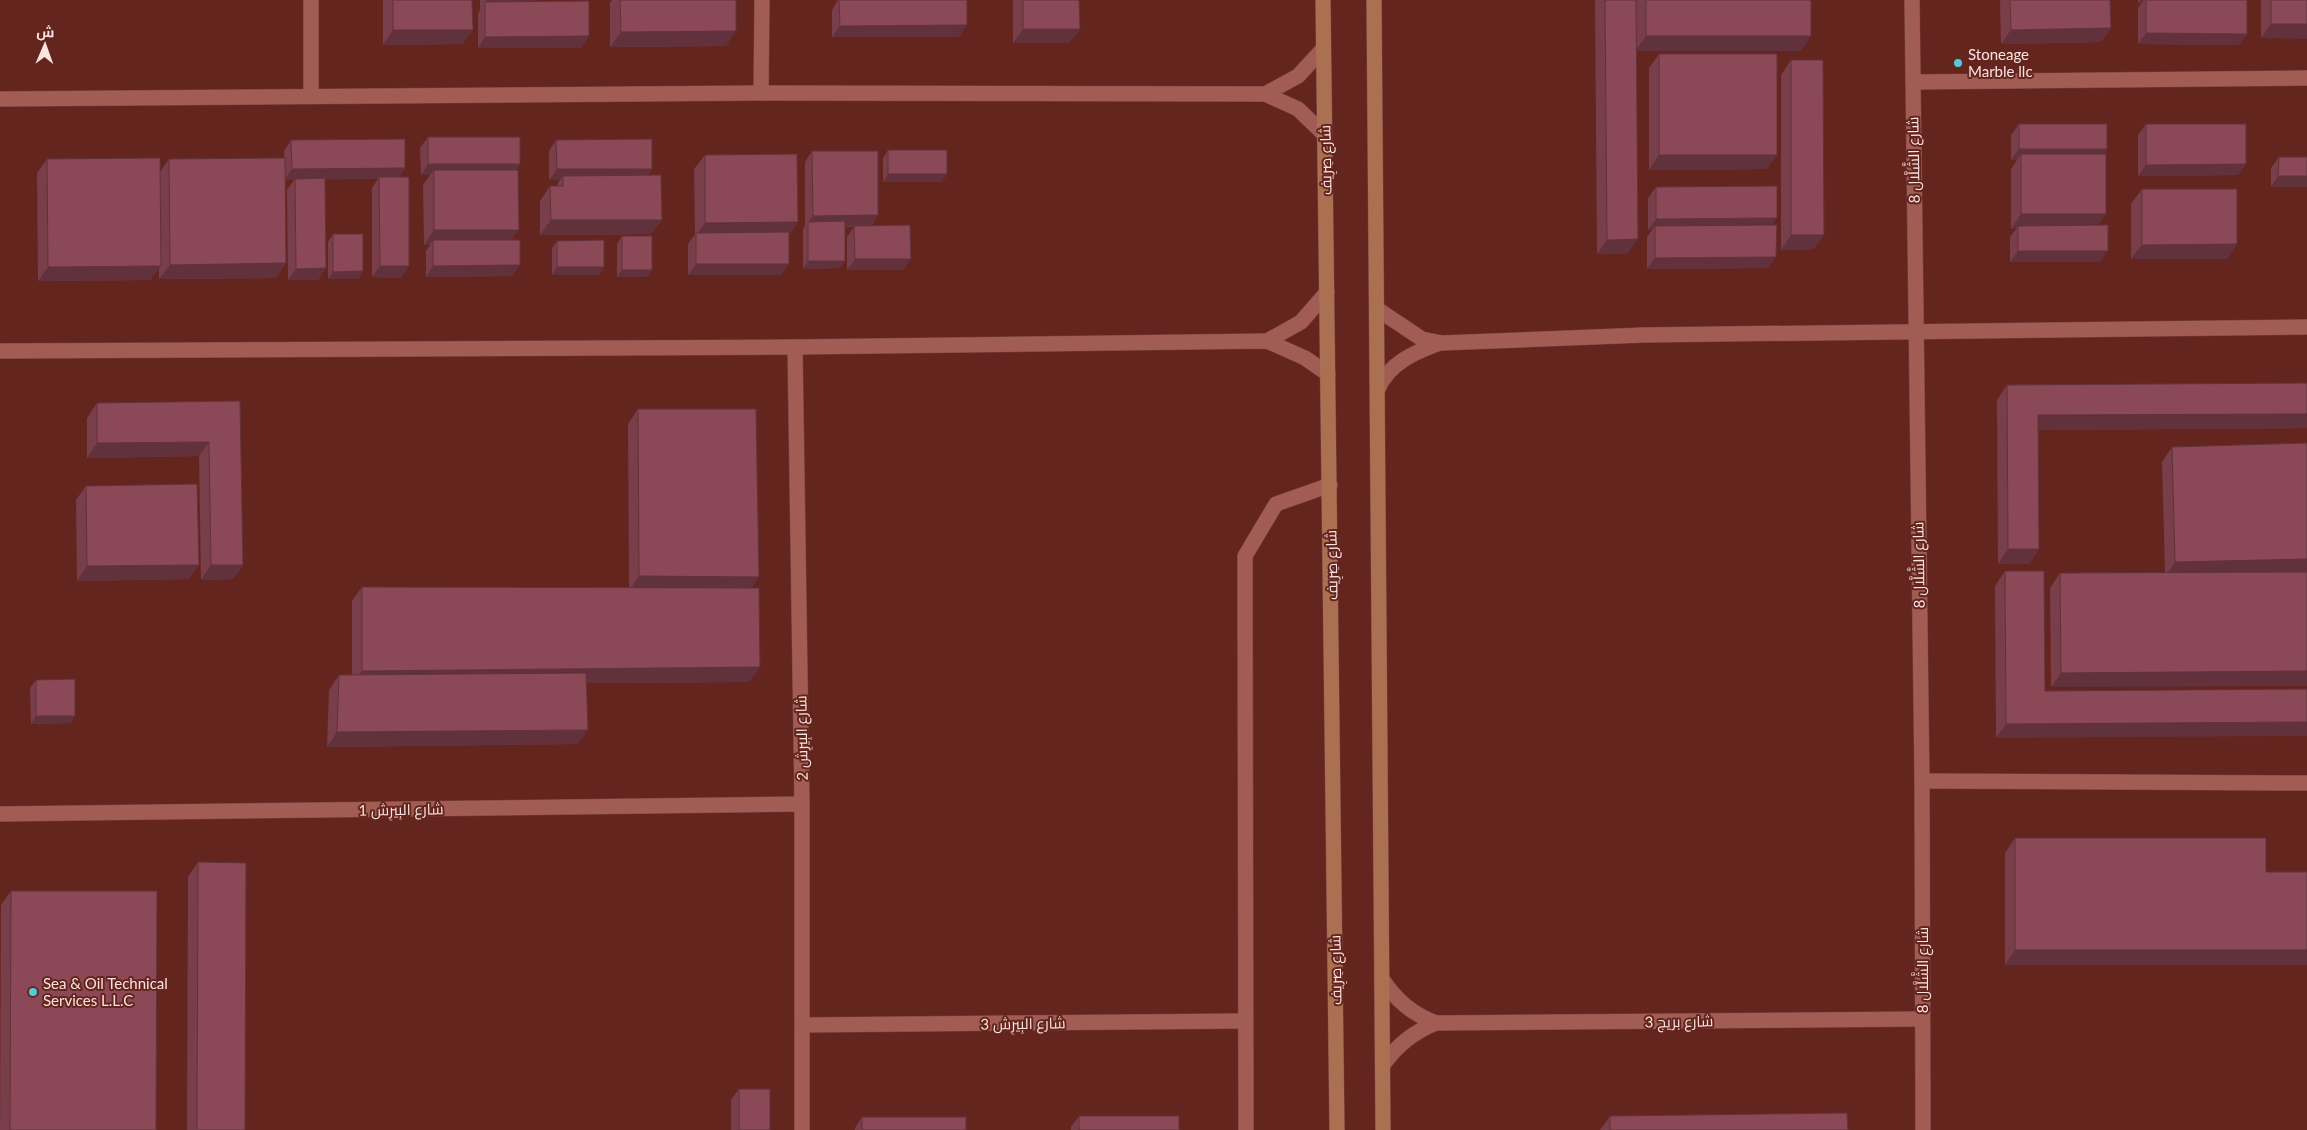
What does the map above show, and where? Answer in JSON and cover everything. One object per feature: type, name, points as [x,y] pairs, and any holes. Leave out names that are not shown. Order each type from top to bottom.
[{"type":"main road","name":"شارع صِرِيف","points":[[1323,0],[1337,1130]]},
{"type":"main road","points":[[1374,0],[1383,1130]]},
{"type":"street","points":[[311,0],[311,96]]},
{"type":"street","points":[[762,0],[762,93]]},
{"type":"street","name":"شارع الشَّلَّال 8","points":[[1912,0],[1922,781],[1923,1130]]},
{"type":"street","points":[[1265,94],[1298,76],[1323,49]]},
{"type":"street","points":[[1913,82],[2307,78]]},
{"type":"street","points":[[0,99],[762,93],[1265,94],[1298,109],[1324,134]]},
{"type":"street","points":[[1267,341],[1301,322],[1327,292]]},
{"type":"street","points":[[1377,309],[1422,339],[1442,343],[1644,335],[2307,327]]},
{"type":"street","points":[[0,351],[795,347],[1267,341],[1305,358],[1328,374]]},
{"type":"street","points":[[1378,389],[1383,377],[1398,364],[1419,351],[1442,343]]},
{"type":"street","name":"شارع البِيرِش 2","points":[[795,347],[802,804],[802,1130]]},
{"type":"street","points":[[1246,1130],[1244,1021],[1245,556],[1276,504],[1330,485]]},
{"type":"street","points":[[1922,781],[2307,783]]},
{"type":"street","name":"شارع البِيرِش 1","points":[[0,814],[802,804]]},
{"type":"street","name":"شارع بريج 3","points":[[1382,979],[1396,998],[1405,1006],[1414,1013],[1436,1023],[1922,1019]]},
{"type":"street","name":"شارع البِيرِش 3","points":[[803,1025],[1244,1021]]},
{"type":"street","name":"شارع بريج 3","points":[[1383,1065],[1391,1053],[1411,1035],[1436,1023]]},
{"type":"building","points":[[393,0],[472,0],[473,30],[393,30]]},
{"type":"building","points":[[620,0],[736,0],[736,31],[621,32]]},
{"type":"building","points":[[839,0],[967,0],[967,25],[840,26]]},
{"type":"building","points":[[1023,0],[1079,0],[1080,29],[1023,29]]},
{"type":"building","points":[[1605,0],[1636,0],[1638,239],[1607,240]]},
{"type":"building","points":[[1646,0],[1811,0],[1811,36],[1646,36]]},
{"type":"building","points":[[2010,0],[2110,0],[2111,28],[2011,30]]},
{"type":"building","points":[[2146,0],[2247,0],[2247,34],[2146,33]]},
{"type":"building","points":[[2271,0],[2307,0],[2307,24],[2271,24]]},
{"type":"building","points":[[589,1],[589,36],[485,37],[485,2]]},
{"type":"building","points":[[1659,54],[1777,54],[1777,155],[1659,155]]},
{"type":"building","points":[[1791,60],[1823,60],[1824,235],[1791,235]]},
{"type":"building","points":[[2019,124],[2107,124],[2107,149],[2019,149]]},
{"type":"building","points":[[2146,124],[2246,124],[2246,164],[2146,165]]},
{"type":"building","points":[[428,137],[520,137],[520,164],[428,164]]},
{"type":"building","points":[[405,139],[405,168],[292,169],[291,140]]},
{"type":"building","points":[[652,139],[652,169],[557,169],[556,140]]},
{"type":"building","points":[[888,150],[947,150],[947,174],[888,174]]},
{"type":"building","points":[[812,151],[878,151],[878,215],[813,216]]},
{"type":"building","points":[[797,154],[798,222],[705,223],[705,155]]},
{"type":"building","points":[[2021,154],[2106,154],[2106,214],[2021,214]]},
{"type":"building","points":[[2279,157],[2307,157],[2307,176],[2278,176]]},
{"type":"building","points":[[160,158],[161,266],[48,267],[47,159]]},
{"type":"building","points":[[285,158],[286,263],[170,265],[169,159]]},
{"type":"building","points":[[434,170],[518,170],[519,230],[434,230]]},
{"type":"building","points":[[661,175],[662,220],[551,220],[550,186],[563,186],[563,176]]},
{"type":"building","points":[[379,177],[409,177],[409,266],[380,266]]},
{"type":"building","points":[[325,178],[326,268],[296,269],[295,179]]},
{"type":"building","points":[[1777,186],[1777,218],[1656,219],[1656,187]]},
{"type":"building","points":[[2142,189],[2237,189],[2237,244],[2142,245]]},
{"type":"building","points":[[845,221],[845,261],[808,261],[808,222]]},
{"type":"building","points":[[910,225],[911,259],[855,259],[854,226]]},
{"type":"building","points":[[1777,225],[1776,257],[1655,258],[1655,226]]},
{"type":"building","points":[[2108,225],[2108,251],[2018,251],[2018,226]]},
{"type":"building","points":[[789,232],[789,264],[696,264],[696,233]]},
{"type":"building","points":[[333,234],[363,234],[363,271],[333,272]]},
{"type":"building","points":[[622,236],[652,236],[652,270],[622,270]]},
{"type":"building","points":[[433,240],[520,240],[520,265],[433,266]]},
{"type":"building","points":[[604,240],[604,267],[557,267],[557,241]]},
{"type":"building","points":[[2307,383],[2307,414],[2038,415],[2039,549],[2008,549],[2007,385]]},
{"type":"building","points":[[240,401],[243,565],[211,565],[209,442],[97,443],[97,403]]},
{"type":"building","points":[[638,409],[756,409],[759,577],[639,576]]},
{"type":"building","points":[[2307,443],[2307,559],[2175,562],[2172,447]]},
{"type":"building","points":[[197,484],[199,565],[87,566],[86,486]]},
{"type":"building","points":[[2005,571],[2044,571],[2045,691],[2307,689],[2307,722],[2006,724]]},
{"type":"building","points":[[2307,572],[2307,671],[2061,673],[2060,573]]},
{"type":"building","points":[[362,587],[759,588],[760,667],[362,671]]},
{"type":"building","points":[[586,673],[588,730],[337,732],[339,675]]},
{"type":"building","points":[[75,679],[75,716],[36,716],[36,680]]},
{"type":"building","points":[[2015,838],[2266,838],[2266,872],[2307,872],[2307,950],[2015,950]]},
{"type":"building","points":[[198,862],[246,863],[245,1130],[197,1130]]},
{"type":"building","points":[[11,891],[157,891],[156,1130],[10,1130]]},
{"type":"building","points":[[739,1089],[770,1089],[770,1130],[739,1130]]},
{"type":"building","points":[[1847,1113],[1848,1130],[1610,1130],[1610,1116]]},
{"type":"building","points":[[1079,1116],[1179,1116],[1179,1130],[1079,1130]]},
{"type":"building","points":[[862,1117],[966,1117],[966,1130],[862,1130]]},
{"type":"place","name":"Stoneage Marble llc","points":[[1958,63]]},
{"type":"place","name":"Sea & Oil Technical Services L.L.C","points":[[33,992]]}]
